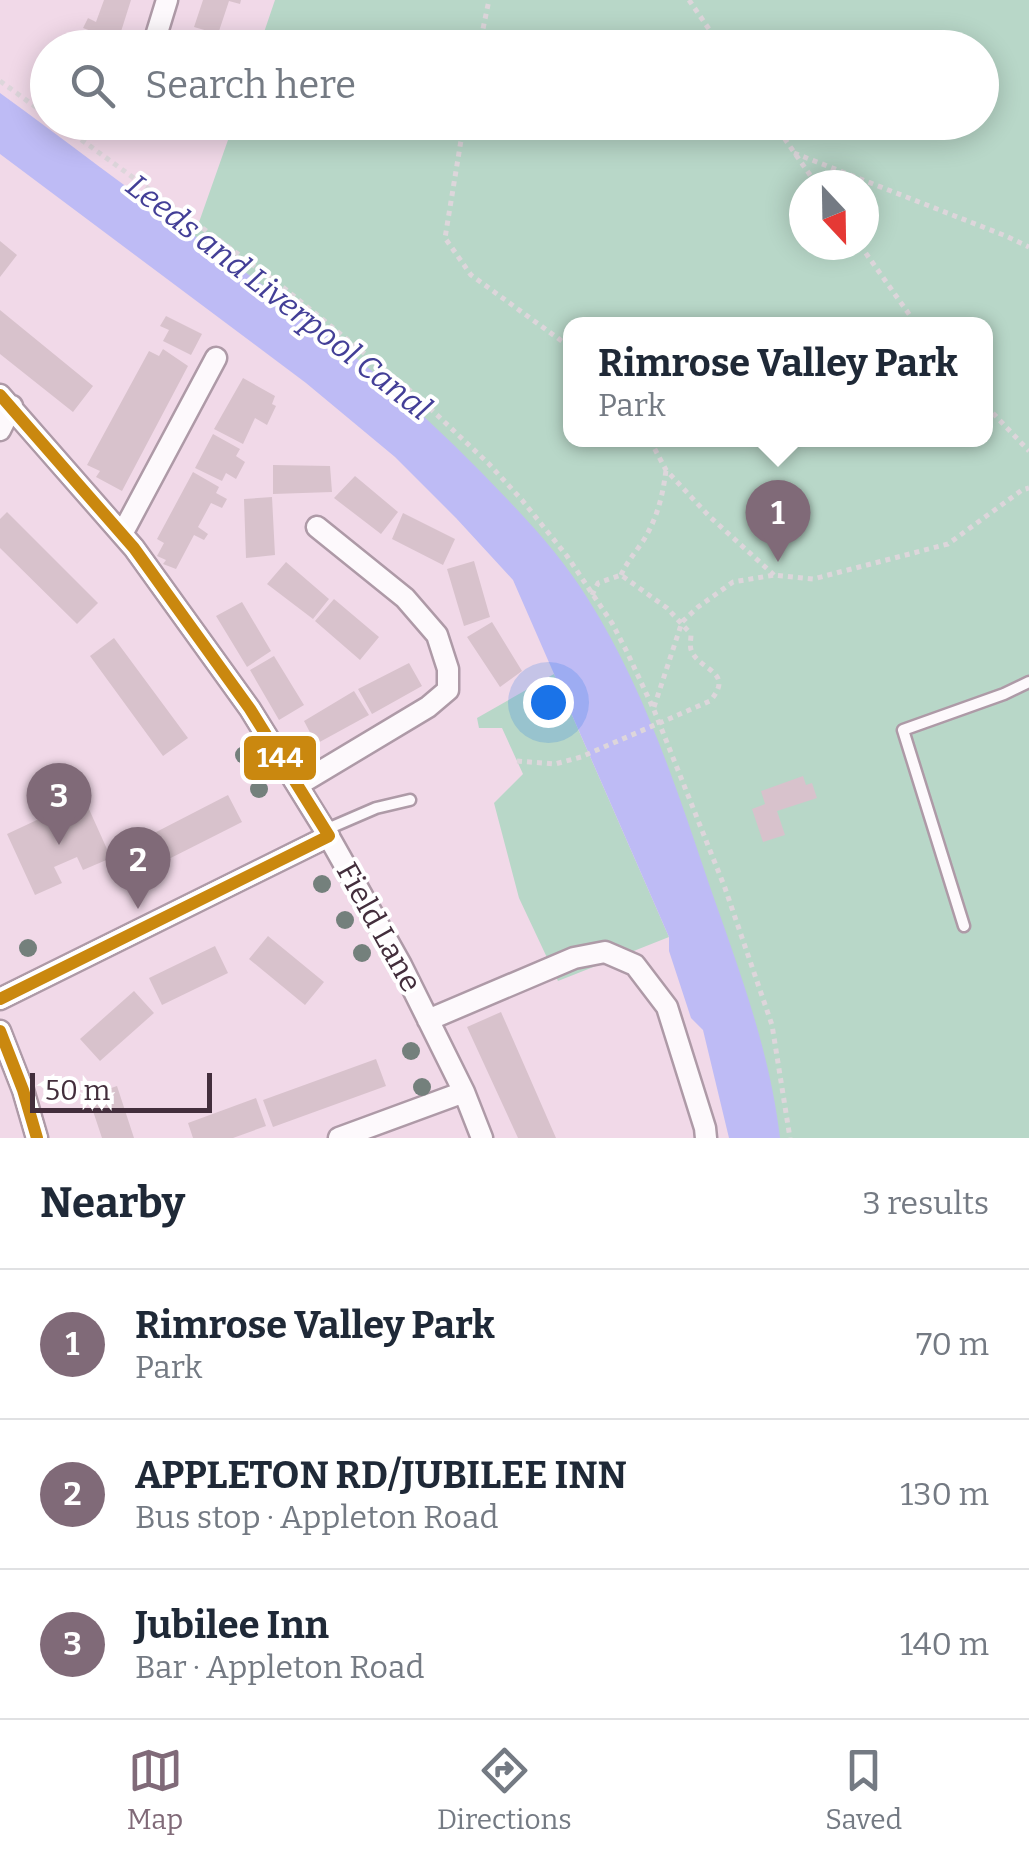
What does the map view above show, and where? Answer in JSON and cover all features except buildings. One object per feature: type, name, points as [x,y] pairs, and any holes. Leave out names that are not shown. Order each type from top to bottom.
[{"type":"street","points":[[158,30],[167,0]]},
{"type":"street","points":[[122,534],[216,358]]},
{"type":"street","points":[[0,430],[6,400]]},
{"type":"street","name":"Field Lane","points":[[6,400],[122,534],[250,708],[327,833],[401,966],[464,1092],[482,1138]]},
{"type":"street","points":[[298,785],[428,707],[448,690],[448,669],[436,635],[405,598],[318,527]]},
{"type":"street","points":[[0,999],[327,833]]},
{"type":"street","points":[[428,1020],[574,958],[605,952],[635,965],[667,1007],[706,1138]]},
{"type":"street","points":[[0,1031],[37,1138]]},
{"type":"street","points":[[339,1138],[464,1092]]},
{"type":"lane","points":[[964,926],[903,730],[1029,682]]},
{"type":"lane","points":[[327,833],[376,808],[410,800]]},
{"type":"path","points":[[483,30],[489,0]]},
{"type":"path","points":[[689,0],[710,30]]},
{"type":"path","points":[[0,81],[30,103]]},
{"type":"path","points":[[82,140],[278,284],[418,398],[489,464],[566,556],[612,623],[654,710],[725,888],[772,1025],[790,1138]]},
{"type":"path","points":[[461,140],[445,238],[471,275],[563,343]]},
{"type":"path","points":[[786,140],[806,170]]},
{"type":"path","points":[[794,153],[1029,247]]},
{"type":"path","points":[[871,260],[911,317]]},
{"type":"path","points":[[993,413],[1029,451]]},
{"type":"path","points":[[654,447],[666,470],[709,516],[774,575]]},
{"type":"path","points":[[620,576],[644,538],[662,498],[666,470]]},
{"type":"path","points":[[654,710],[682,622],[733,582],[774,575],[813,578],[948,544],[1029,488]]},
{"type":"path","points":[[517,760],[555,764],[581,757],[684,714],[710,701],[717,692],[715,672],[695,657],[690,648],[691,634],[668,608],[620,576],[598,582],[592,595]]},
{"type":"green space","points":[[275,0],[1029,0],[1029,1138],[756,1138],[556,597],[186,259],[228,140],[999,140],[999,30],[265,30]]},
{"type":"green space","points":[[554,674],[669,937],[558,981],[519,898],[494,803],[523,774],[502,728],[479,728],[477,718]]},
{"type":"water","points":[[0,93],[30,115],[30,140],[64,140],[270,291],[379,377],[481,472],[564,565],[608,632],[671,774],[752,1009],[769,1073],[780,1138],[729,1138],[703,1030],[691,1018],[669,951],[669,937],[513,580],[395,457],[306,383],[0,154]]},
{"type":"transit line","name":"144","points":[[0,395],[134,548],[250,709],[329,836],[0,999]]},
{"type":"transit line","name":"144","points":[[0,1031],[37,1138]]},
{"type":"place","name":"Rimrose Valley Park","points":[[778,562]]},
{"type":"place","name":"Jubilee Inn","points":[[59,845]]},
{"type":"place","name":"APPLETON RD/JUBILEE INN","points":[[138,909]]},
{"type":"water label","name":"Leeds and Liverpool Canal","points":[[279,297]]}]
